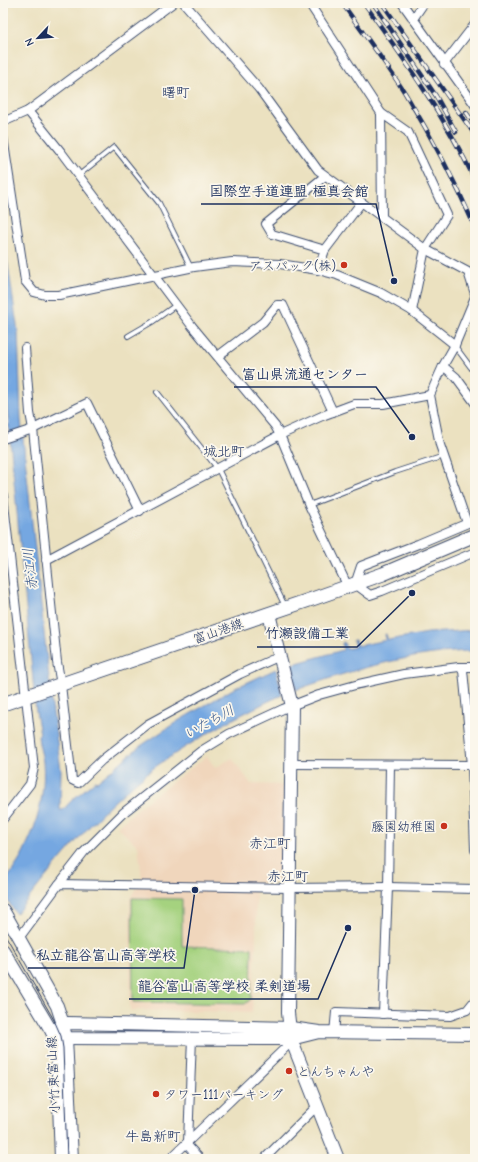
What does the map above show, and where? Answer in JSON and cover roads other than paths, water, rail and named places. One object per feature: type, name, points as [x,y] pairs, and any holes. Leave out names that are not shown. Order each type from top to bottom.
[{"type":"main road","name":"富山港線","points":[[3,704],[383,574],[475,535]]},
{"type":"street","points":[[3,122],[28,111],[173,3]]},
{"type":"street","points":[[184,3],[259,89],[318,170],[425,249],[468,272],[475,296],[455,345],[443,366],[430,395],[440,445],[471,522],[362,566],[351,585]]},
{"type":"street","points":[[309,3],[381,113],[408,132],[447,215],[425,249],[412,311]]},
{"type":"street","points":[[402,3],[444,64],[475,105]]},
{"type":"street","points":[[413,18],[424,3]]},
{"type":"street","points":[[444,64],[475,24]]},
{"type":"street","points":[[28,111],[79,175],[176,304],[275,426],[308,505],[351,585],[370,594],[382,591],[475,552]]},
{"type":"street","points":[[381,113],[382,218]]},
{"type":"street","points":[[3,137],[25,281],[34,292],[45,295],[59,295],[154,274],[232,262],[280,264],[318,270],[337,275],[381,293],[412,311],[455,345]]},
{"type":"street","points":[[325,250],[272,234],[266,224],[326,176]]},
{"type":"street","points":[[318,270],[325,250],[361,203]]},
{"type":"street","points":[[218,356],[263,322],[277,305],[283,305],[333,412]]},
{"type":"street","points":[[25,348],[30,429],[57,662],[57,686],[72,780],[78,783],[102,760],[148,724],[240,674],[281,658]]},
{"type":"street","points":[[443,366],[456,378],[475,403]]},
{"type":"street","points":[[46,560],[280,435],[333,412],[354,404],[383,404],[430,395]]},
{"type":"street","points":[[5,438],[30,429],[88,403],[140,511]]},
{"type":"street","points":[[3,495],[28,696],[34,768],[30,784],[3,819]]},
{"type":"street","points":[[269,614],[292,701],[288,1013],[291,1033],[338,1159]]},
{"type":"street","points":[[459,667],[463,670],[472,765],[475,850]]},
{"type":"street","points":[[16,934],[84,852],[123,813],[201,751],[229,734],[283,709],[292,701],[319,696],[359,684],[404,674],[459,667],[475,667]]},
{"type":"street","points":[[292,764],[472,765]]},
{"type":"street","points":[[383,1014],[388,887],[390,765]]},
{"type":"street","points":[[59,884],[289,888],[388,887],[475,889]]},
{"type":"street","name":"小竹東富山線","points":[[3,910],[57,1006],[64,1024],[72,1159]]},
{"type":"street","name":"小竹東富山線","points":[[5,958],[52,1032],[57,1048],[61,1159]]},
{"type":"street","points":[[334,1033],[336,1012],[450,1016],[467,1010],[475,1000]]},
{"type":"street","points":[[52,1032],[64,1024],[291,1033]]},
{"type":"street","points":[[52,1032],[66,1038],[192,1038],[319,1032],[475,1034]]},
{"type":"street","points":[[170,1159],[286,1047],[291,1033]]},
{"type":"street","points":[[192,1038],[187,1143],[200,1159]]},
{"type":"street","points":[[264,1159],[318,1105]]},
{"type":"lane","points":[[79,175],[114,147],[159,203],[191,268]]},
{"type":"lane","points":[[128,336],[152,322],[176,304]]},
{"type":"lane","points":[[455,345],[475,373]]},
{"type":"lane","points":[[157,392],[218,469],[286,608]]},
{"type":"lane","points":[[308,505],[396,472],[444,456]]},
{"type":"water","points":[[3,232],[18,332],[21,420],[52,706],[61,770],[60,810],[63,810],[72,800],[95,781],[97,782],[139,747],[178,721],[233,689],[276,669],[282,695],[213,730],[159,764],[127,789],[61,858],[16,914],[6,897],[3,887],[20,859],[34,828],[42,795],[43,770],[38,738],[38,735],[40,734],[36,712],[3,365]]},
{"type":"water","points":[[475,630],[475,651],[452,652],[406,658],[340,675],[296,690],[290,665],[343,650],[342,643],[344,642],[346,649],[355,647],[353,640],[355,640],[357,646],[386,640],[385,634],[388,640],[428,633]]},
{"type":"tram line","points":[[3,931],[54,1020],[61,1036],[63,1048],[67,1159]]},
{"type":"railway","points":[[342,3],[390,70],[415,109],[451,176],[475,227]]},
{"type":"railway","points":[[364,3],[438,111],[475,180]]},
{"type":"railway","points":[[373,3],[436,96],[456,132]]},
{"type":"railway","points":[[382,3],[475,135]]},
{"type":"railway","points":[[466,112],[475,125]]},
{"type":"place","name":"アスパック(株)","points":[[344,265]]},
{"type":"place","name":"国際空手道連盟 極真会館","points":[[394,281]]},
{"type":"place","name":"富山県流通センター","points":[[412,437]]},
{"type":"place","name":"竹瀬設備工業","points":[[412,593]]},
{"type":"place","name":"藤園幼稚園","points":[[444,826]]},
{"type":"place","name":"私立龍谷富山高等学校","points":[[195,890]]},
{"type":"place","name":"龍谷富山高等学校 柔剣道場","points":[[348,928]]},
{"type":"place","name":"とんちゃんや","points":[[289,1071]]},
{"type":"place","name":"タワー111パーキング","points":[[156,1094]]},
{"type":"district","name":"曙町","points":[[176,92]]},
{"type":"district","name":"城北町","points":[[224,451]]},
{"type":"district","name":"赤江町","points":[[270,843]]},
{"type":"district","name":"赤江町","points":[[288,876]]},
{"type":"district","name":"牛島新町","points":[[153,1136]]},
{"type":"water label","name":"赤江川","points":[[30,569]]},
{"type":"water label","name":"いたち川","points":[[209,722]]}]
